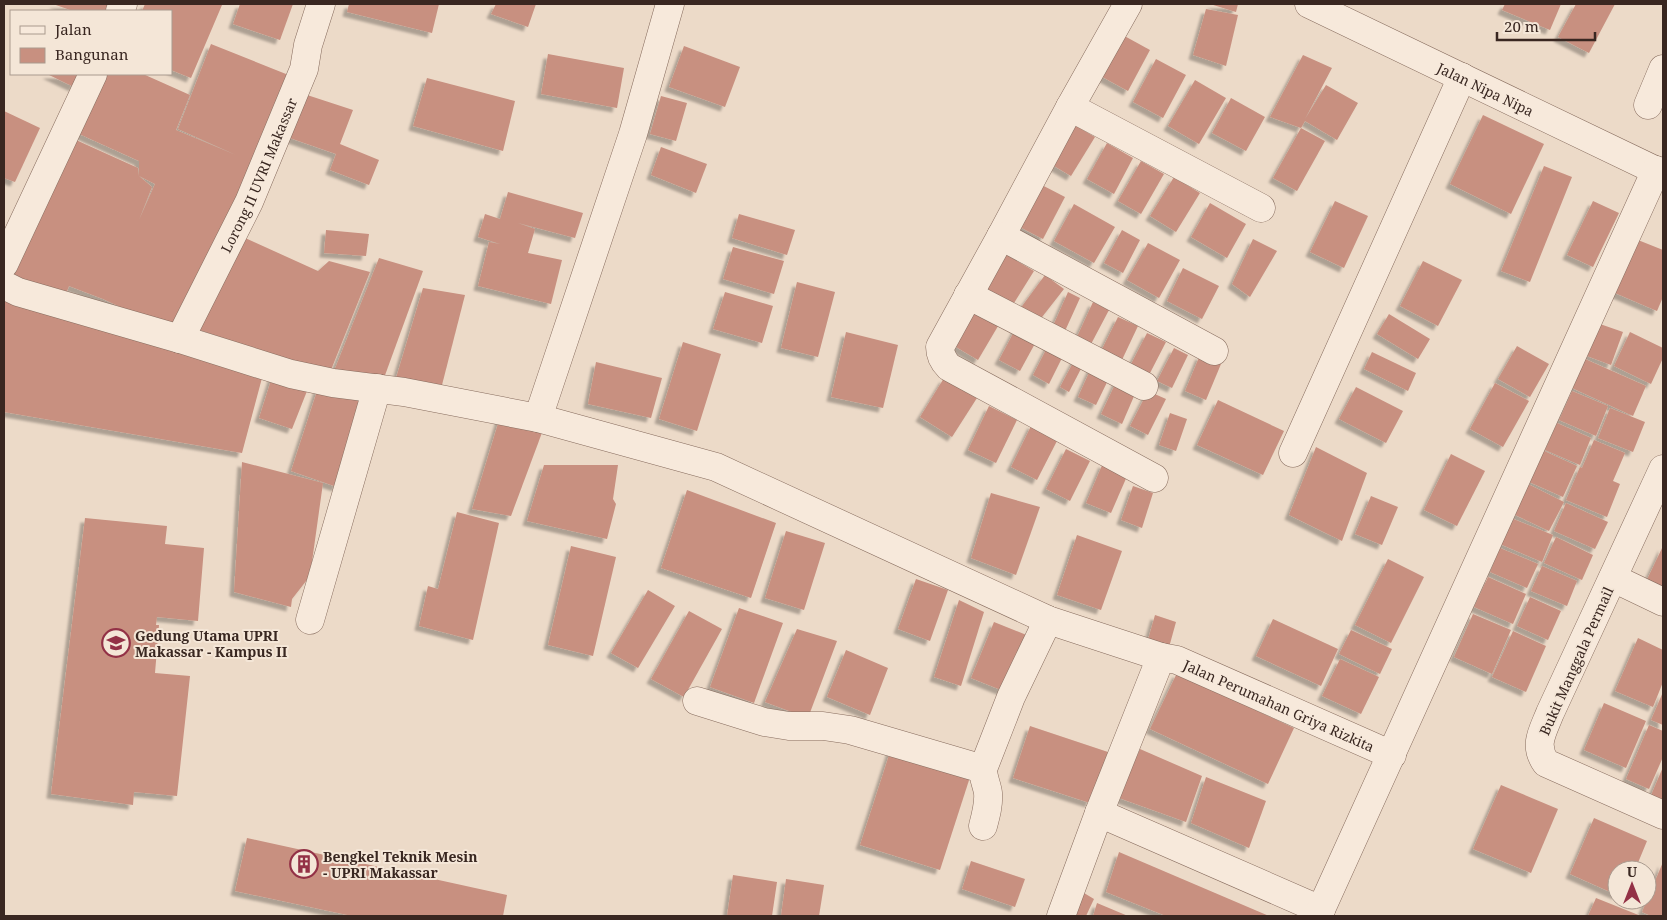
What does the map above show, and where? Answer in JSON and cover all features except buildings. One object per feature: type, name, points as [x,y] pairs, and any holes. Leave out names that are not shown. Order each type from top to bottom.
[{"type":"street","name":"Lorong II UVRI Makassar","points":[[180,339],[249,202],[304,69],[308,45],[321,4]]},
{"type":"street","points":[[538,418],[633,134],[670,4]]},
{"type":"street","points":[[1128,4],[1070,106],[940,347],[944,362],[949,367],[1154,478]]},
{"type":"street","name":"Jalan Nipa Nipa","points":[[1309,4],[1660,172]]},
{"type":"street","points":[[1648,105],[1663,69]]},
{"type":"street","points":[[4,264],[93,75]]},
{"type":"street","points":[[1292,453],[1462,77]]},
{"type":"street","points":[[1070,106],[1261,208]]},
{"type":"street","points":[[1099,813],[1319,913],[1660,172]]},
{"type":"street","points":[[1001,236],[1214,351]]},
{"type":"street","name":"Jalan Perumahan Griya Rizkita","points":[[4,285],[18,292],[180,339],[291,374],[538,418],[716,467],[1048,620],[1161,657],[1177,660],[1392,755]]},
{"type":"street","points":[[968,295],[1144,386]]},
{"type":"street","points":[[310,620],[377,388]]},
{"type":"street","name":"Bukit Manggala Permail","points":[[1663,469],[1544,727],[1539,744],[1540,755],[1546,763],[1663,815]]},
{"type":"street","name":"Bukit Manggala Permail","points":[[1613,578],[1663,602]]},
{"type":"street","points":[[983,826],[988,807],[988,792],[983,769],[1007,706],[1048,620]]},
{"type":"street","points":[[1061,916],[1099,813],[1161,657]]},
{"type":"street","points":[[697,701],[764,722],[789,726],[823,726],[850,730],[983,769]]},
{"type":"place","name":"Gedung Utama UPRI Makassar - Kampus II","points":[[116,643]]},
{"type":"place","name":"Bengkel Teknik Mesin - UPRI Makassar","points":[[304,864]]}]
